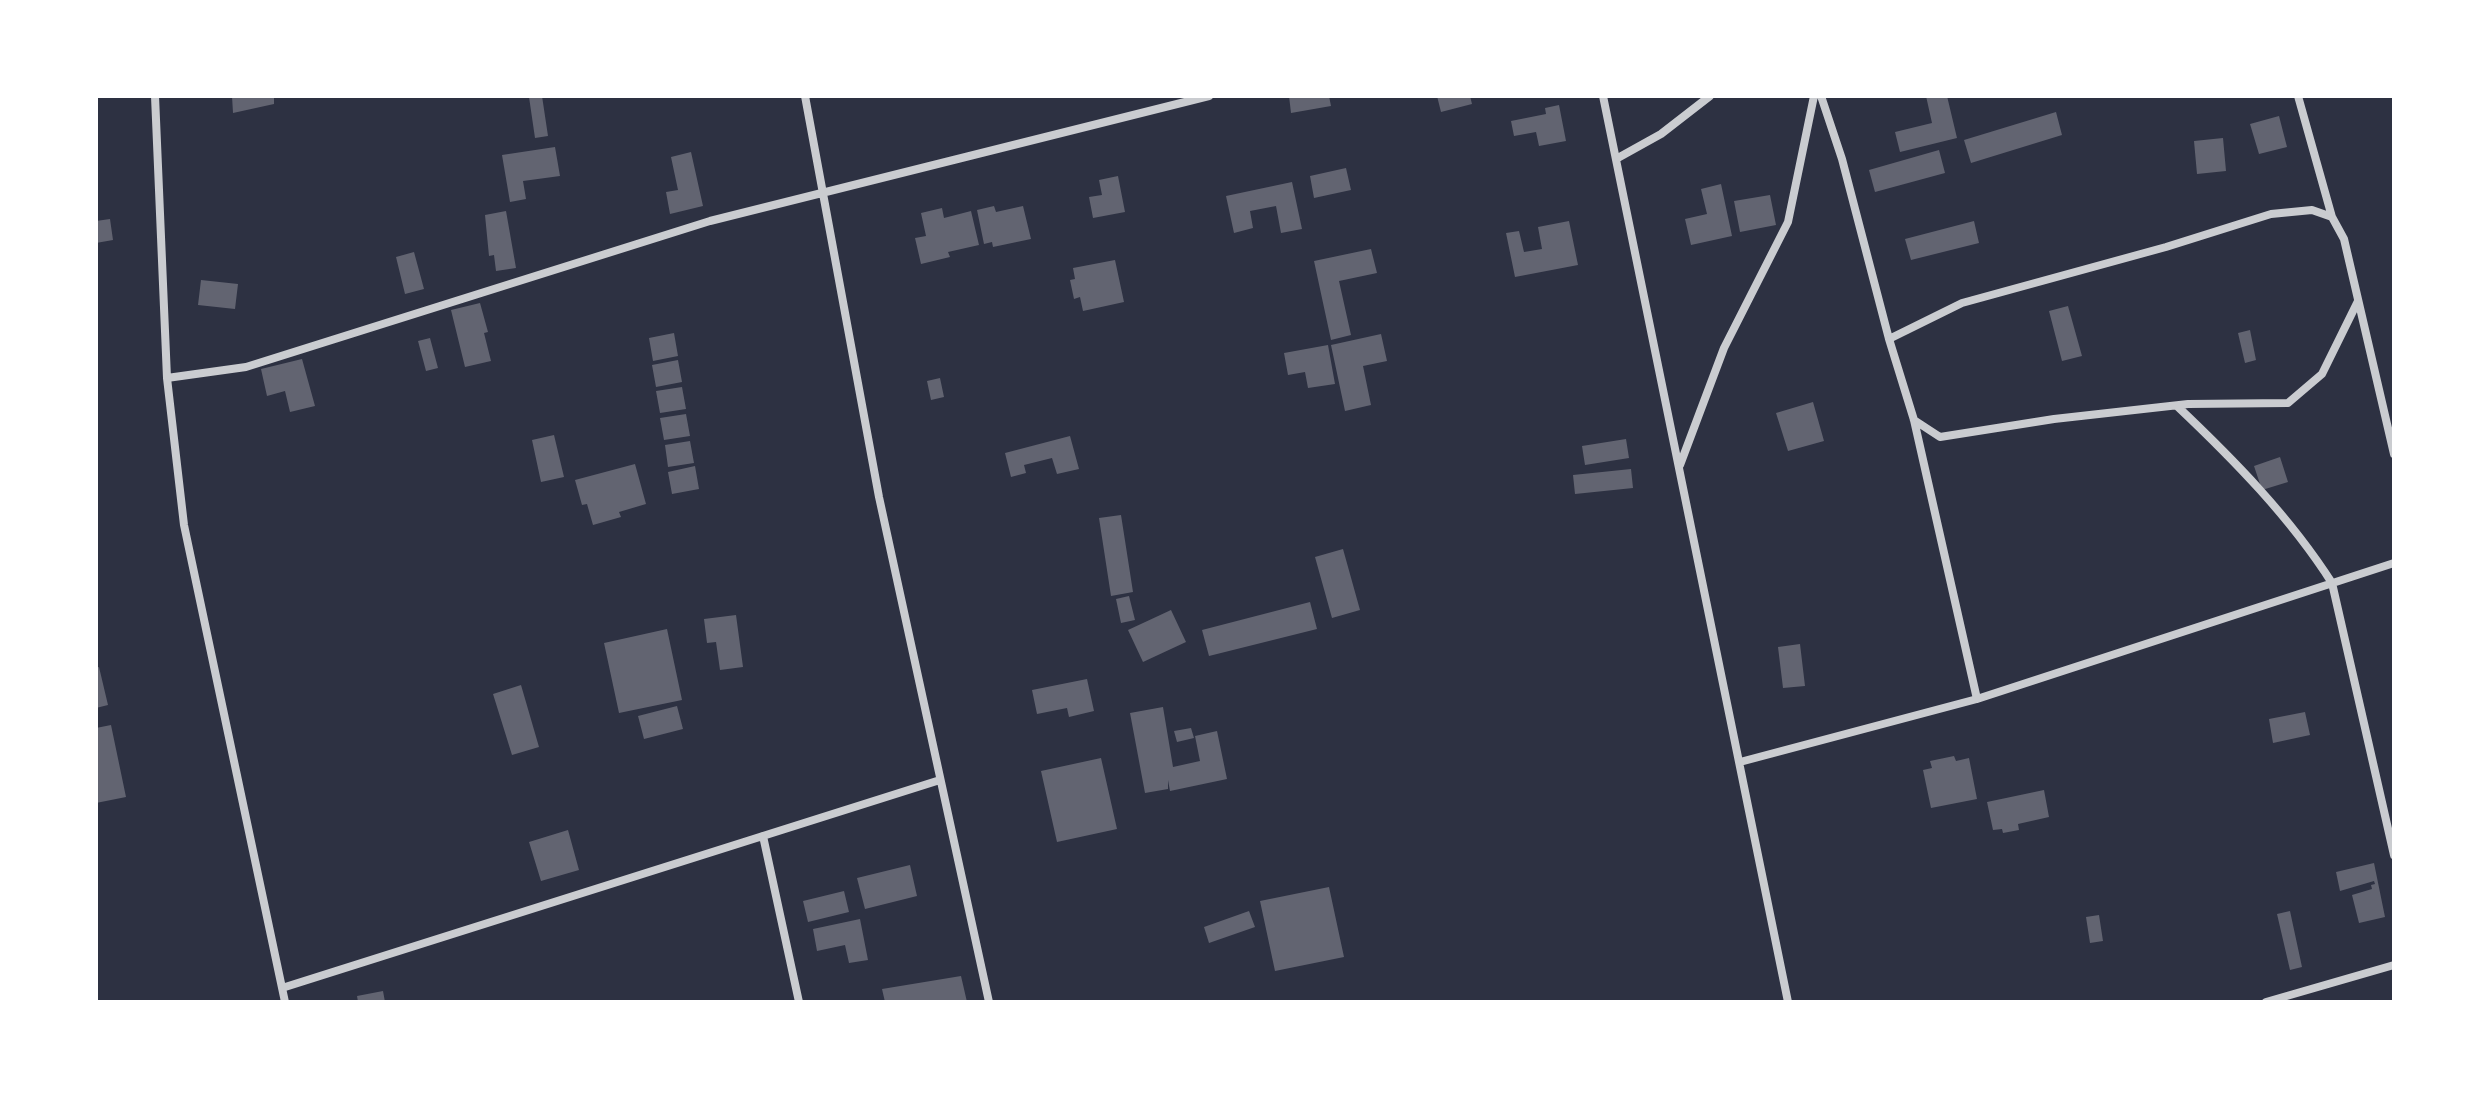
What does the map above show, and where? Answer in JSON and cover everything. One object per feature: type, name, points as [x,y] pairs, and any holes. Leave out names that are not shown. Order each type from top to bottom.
[{"type":"street","points":[[155,96],[167,378],[184,525],[285,1002]]},
{"type":"street","points":[[805,96],[879,497],[989,1002]]},
{"type":"street","points":[[167,378],[246,367],[710,221],[1209,96]]},
{"type":"street","points":[[1603,96],[1788,1002]]},
{"type":"street","points":[[1616,159],[1661,134],[1710,96]]},
{"type":"street","points":[[1679,466],[1724,348],[1788,222],[1814,96]]},
{"type":"street","points":[[1821,96],[1842,159],[1889,339],[1914,420],[1977,699]]},
{"type":"street","points":[[2298,96],[2332,217],[2344,239],[2394,454]]},
{"type":"street","points":[[1889,339],[1962,303],[2166,247],[2271,214],[2312,210],[2332,217]]},
{"type":"street","points":[[1914,420],[1940,437],[2054,419],[2177,406],[2288,403],[2322,374],[2358,300]]},
{"type":"street","points":[[2177,406],[2226,452],[2312,552],[2332,583],[2394,855]]},
{"type":"street","points":[[1740,762],[1977,699],[2394,563]]},
{"type":"street","points":[[282,988],[940,780]]},
{"type":"street","points":[[763,836],[799,1002]]},
{"type":"street","points":[[2266,1002],[2394,965]]},
{"type":"building","points":[[232,96],[274,96],[274,104],[233,113]]},
{"type":"building","points":[[542,96],[548,136],[535,138],[529,97]]},
{"type":"building","points":[[1289,96],[1329,96],[1331,106],[1291,113]]},
{"type":"building","points":[[1437,96],[1470,96],[1472,104],[1441,112]]},
{"type":"building","points":[[1926,96],[1947,96],[1957,138],[1900,152],[1895,132],[1932,123]]},
{"type":"building","points":[[1559,105],[1566,141],[1539,146],[1536,132],[1514,136],[1511,121],[1546,114],[1545,108]]},
{"type":"building","points":[[2056,112],[2062,135],[1971,163],[1964,140]]},
{"type":"building","points":[[2279,116],[2287,147],[2259,154],[2250,124]]},
{"type":"building","points":[[2223,138],[2226,171],[2197,174],[2194,141]]},
{"type":"building","points":[[555,147],[560,176],[523,181],[526,199],[510,202],[502,155]]},
{"type":"building","points":[[1939,150],[1945,173],[1875,192],[1869,170]]},
{"type":"building","points":[[691,152],[703,206],[670,214],[666,192],[678,190],[671,157]]},
{"type":"building","points":[[1346,168],[1351,190],[1314,198],[1310,176]]},
{"type":"building","points":[[1118,176],[1125,212],[1093,218],[1089,197],[1102,195],[1099,180]]},
{"type":"building","points":[[1292,182],[1302,229],[1281,233],[1276,206],[1250,211],[1253,228],[1234,233],[1226,196]]},
{"type":"building","points":[[1721,184],[1732,236],[1691,245],[1685,219],[1707,214],[1701,189]]},
{"type":"building","points":[[1770,195],[1776,225],[1740,232],[1734,201]]},
{"type":"building","points":[[994,206],[996,212],[1023,206],[1031,239],[993,247],[992,242],[984,244],[977,210]]},
{"type":"building","points":[[942,208],[944,218],[971,211],[979,245],[948,252],[950,257],[921,264],[915,238],[926,236],[921,213]]},
{"type":"building","points":[[506,211],[516,268],[496,271],[494,255],[489,256],[485,215]]},
{"type":"building","points":[[110,219],[113,240],[96,243],[96,221]]},
{"type":"building","points":[[1569,221],[1578,265],[1515,277],[1506,233],[1519,231],[1524,252],[1542,249],[1538,227]]},
{"type":"building","points":[[1974,221],[1979,243],[1911,260],[1905,239]]},
{"type":"building","points":[[1371,249],[1377,273],[1339,281],[1351,335],[1331,340],[1314,261]]},
{"type":"building","points":[[414,252],[424,289],[405,294],[396,257]]},
{"type":"building","points":[[1115,260],[1124,302],[1083,311],[1080,297],[1074,299],[1070,280],[1075,279],[1073,268]]},
{"type":"building","points":[[201,280],[238,284],[235,309],[198,305]]},
{"type":"building","points":[[480,303],[488,332],[484,333],[491,361],[465,367],[451,310]]},
{"type":"building","points":[[2068,306],[2082,356],[2062,361],[2049,311]]},
{"type":"building","points":[[2250,330],[2256,360],[2245,363],[2238,333]]},
{"type":"building","points":[[674,333],[678,356],[653,361],[649,338]]},
{"type":"building","points":[[1381,334],[1387,361],[1363,366],[1371,405],[1345,411],[1331,345]]},
{"type":"building","points":[[430,338],[438,368],[426,371],[418,341]]},
{"type":"building","points":[[1328,345],[1335,384],[1308,388],[1305,372],[1288,375],[1284,353]]},
{"type":"building","points":[[302,359],[315,406],[290,412],[285,391],[267,396],[261,369]]},
{"type":"building","points":[[678,360],[682,382],[656,387],[652,365]]},
{"type":"building","points":[[940,378],[944,397],[931,400],[927,381]]},
{"type":"building","points":[[682,387],[686,409],[660,413],[656,391]]},
{"type":"building","points":[[1813,402],[1824,441],[1788,451],[1776,413]]},
{"type":"building","points":[[686,414],[690,436],[664,440],[660,418]]},
{"type":"building","points":[[554,435],[564,477],[541,482],[532,440]]},
{"type":"building","points":[[1070,436],[1079,469],[1057,474],[1052,458],[1024,465],[1026,473],[1011,477],[1005,453]]},
{"type":"building","points":[[1626,439],[1629,458],[1585,465],[1582,446]]},
{"type":"building","points":[[690,441],[694,463],[668,467],[665,445]]},
{"type":"building","points":[[2280,457],[2288,482],[2262,490],[2254,466]]},
{"type":"building","points":[[635,464],[646,504],[619,512],[621,517],[593,525],[587,504],[582,505],[575,480]]},
{"type":"building","points":[[695,466],[699,489],[672,494],[668,472]]},
{"type":"building","points":[[1631,469],[1633,488],[1575,494],[1573,475]]},
{"type":"building","points":[[1121,515],[1133,592],[1111,596],[1099,518]]},
{"type":"building","points":[[1343,549],[1360,610],[1332,618],[1315,557]]},
{"type":"building","points":[[1129,596],[1135,620],[1121,623],[1116,599]]},
{"type":"building","points":[[1310,602],[1317,629],[1209,656],[1202,630]]},
{"type":"building","points":[[1171,610],[1186,642],[1143,662],[1128,630]]},
{"type":"building","points":[[736,615],[743,667],[720,670],[716,642],[707,643],[704,619]]},
{"type":"building","points":[[667,629],[682,700],[619,713],[604,643]]},
{"type":"building","points":[[1800,644],[1805,686],[1783,688],[1778,647]]},
{"type":"building","points":[[99,667],[108,705],[96,708],[96,668]]},
{"type":"building","points":[[1087,679],[1094,711],[1069,717],[1067,708],[1037,714],[1032,690]]},
{"type":"building","points":[[521,685],[539,747],[512,755],[493,694]]},
{"type":"building","points":[[677,706],[683,729],[644,739],[638,716]]},
{"type":"building","points":[[1163,707],[1173,767],[1200,761],[1195,736],[1217,731],[1227,779],[1170,791],[1168,780],[1168,789],[1145,793],[1130,713]]},
{"type":"building","points":[[2305,712],[2310,735],[2273,743],[2269,719]]},
{"type":"building","points":[[111,725],[126,797],[96,803],[96,728]]},
{"type":"building","points":[[1191,728],[1194,738],[1177,742],[1174,731]]},
{"type":"building","points":[[1954,756],[1956,761],[1969,758],[1977,799],[1931,808],[1923,770],[1932,768],[1930,761]]},
{"type":"building","points":[[1101,758],[1117,829],[1057,842],[1041,771]]},
{"type":"building","points":[[2044,790],[2049,817],[2018,824],[2019,830],[2003,833],[2002,829],[1993,830],[1987,802]]},
{"type":"building","points":[[568,830],[579,870],[541,881],[529,842]]},
{"type":"building","points":[[2374,863],[2385,917],[2359,923],[2352,895],[2372,889],[2374,881],[2340,891],[2336,872]]},
{"type":"building","points":[[910,865],[917,896],[865,909],[857,878]]},
{"type":"building","points":[[1329,887],[1344,957],[1275,971],[1260,901]]},
{"type":"building","points":[[844,891],[849,912],[808,922],[803,901]]},
{"type":"building","points":[[1249,911],[1255,927],[1209,943],[1204,927]]},
{"type":"building","points":[[2290,911],[2302,967],[2290,970],[2277,914]]},
{"type":"building","points":[[2099,915],[2103,941],[2090,943],[2086,917]]},
{"type":"building","points":[[860,919],[868,960],[849,963],[845,945],[817,951],[813,929]]},
{"type":"building","points":[[961,976],[967,1002],[885,1002],[882,989]]},
{"type":"building","points":[[383,991],[385,1002],[358,1002],[357,996]]}]
